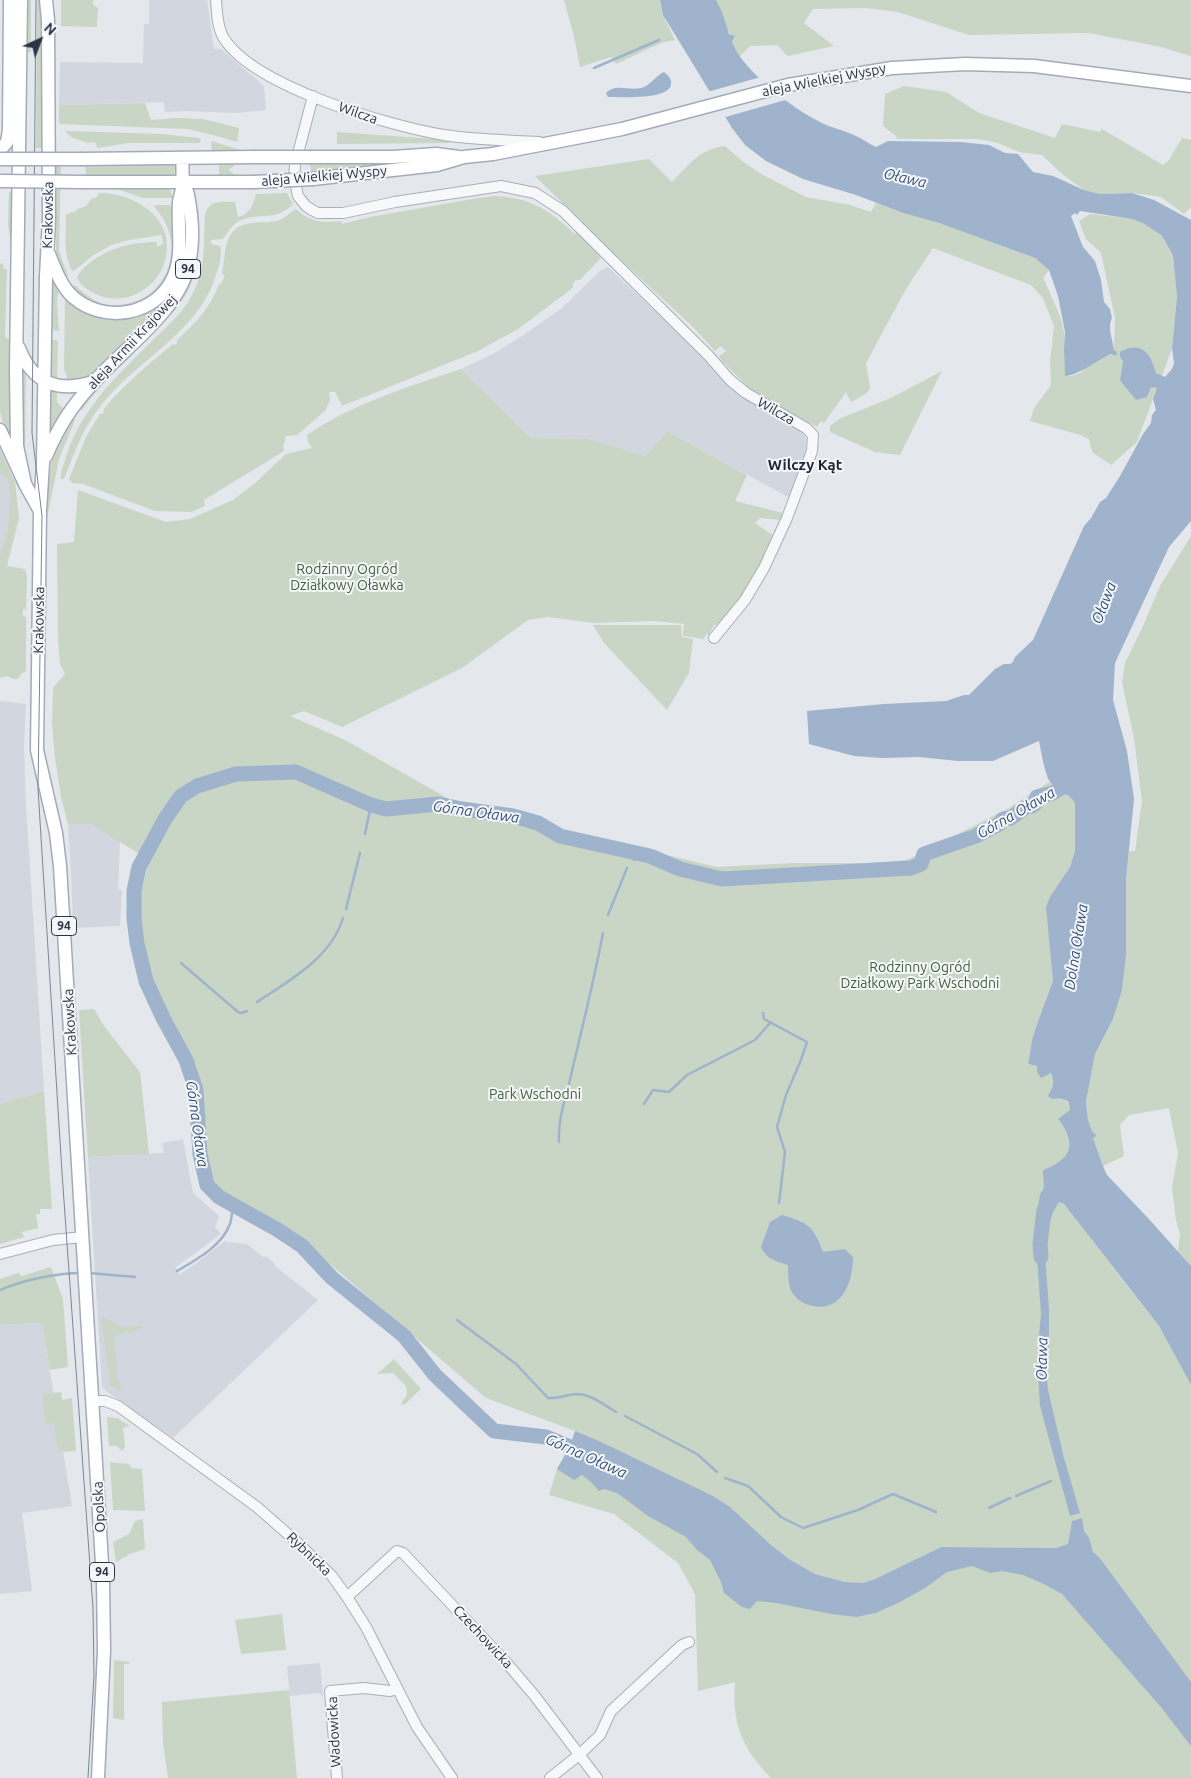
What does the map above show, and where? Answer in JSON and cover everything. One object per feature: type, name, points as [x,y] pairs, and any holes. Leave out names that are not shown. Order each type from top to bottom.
[{"type":"main road","points":[[0,150],[7,142],[9,130],[10,0]]},
{"type":"main road","name":"Krakowska","points":[[21,0],[18,344],[16,371],[17,446],[26,484]]},
{"type":"main road","name":"Krakowska","points":[[46,0],[48,20],[49,219],[44,381],[44,463],[40,511],[37,750],[56,833],[60,866],[83,1236]]},
{"type":"main road","name":"aleja Wielkiej Wyspy","points":[[183,182],[254,182],[313,179],[437,165],[464,157],[493,154],[622,129],[788,85],[892,68],[965,64],[1034,66],[1191,86]]},
{"type":"main road","name":"aleja Wielkiej Wyspy","points":[[182,158],[393,157],[436,154],[464,157]]},
{"type":"main road","points":[[0,159],[182,158]]},
{"type":"main road","name":"aleja Armii Krajowej","points":[[44,463],[65,417],[93,382],[168,307],[182,287],[190,262],[191,228],[189,202],[183,182],[182,158]]},
{"type":"main road","points":[[0,181],[183,182],[179,202],[179,256],[176,270],[165,290],[147,305],[132,312],[110,313],[81,302],[73,297],[63,284],[47,249]]},
{"type":"main road","points":[[18,344],[24,361],[44,381],[54,385],[70,387],[93,382]]},
{"type":"main road","name":"94","points":[[0,430],[40,511]]},
{"type":"main road","name":"Opolska","points":[[83,1236],[103,1590],[104,1650],[98,1778]]},
{"type":"street","name":"Wilcza","points":[[216,0],[220,29],[234,50],[270,76],[313,96],[385,122],[443,135],[550,143]]},
{"type":"street","name":"Wilcza","points":[[313,96],[297,157],[294,177],[298,196],[306,206],[318,213],[343,213],[395,202],[501,186],[535,193],[557,207],[577,224],[709,356],[730,380],[746,393],[806,428],[813,436],[812,451],[778,542],[752,590],[714,638]]},
{"type":"street","points":[[0,1254],[57,1239],[83,1236]]},
{"type":"street","name":"Rybnicka","points":[[93,1401],[105,1401],[118,1406],[248,1501],[287,1533],[332,1576],[366,1627],[417,1727],[452,1778]]},
{"type":"street","name":"Czechowicka","points":[[347,1597],[397,1551],[403,1552],[505,1661],[580,1755]]},
{"type":"street","points":[[550,1778],[580,1755],[600,1735],[611,1711],[682,1645],[689,1642]]},
{"type":"street","name":"Wadowicka","points":[[337,1778],[330,1691],[364,1688],[390,1691],[397,1689]]},
{"type":"street","points":[[580,1755],[597,1778]]},
{"type":"shaded area","points":[[149,0],[207,0],[214,49],[221,49],[264,86],[266,110],[236,113],[165,112],[164,102],[59,105],[60,62],[143,63],[144,24],[149,24]]},
{"type":"shaded area","points":[[608,267],[689,343],[736,392],[799,430],[805,437],[805,456],[790,498],[667,431],[645,456],[589,439],[531,438],[461,369],[495,353],[528,332],[562,308],[601,270]]},
{"type":"shaded area","points":[[0,473],[6,477],[10,489],[8,528],[0,554]]},
{"type":"shaded area","points":[[0,701],[26,704],[24,745],[26,804],[44,1091],[0,1104]]},
{"type":"shaded area","points":[[68,824],[91,824],[120,841],[118,889],[122,890],[120,926],[73,928]]},
{"type":"shaded area","points":[[183,1139],[193,1193],[219,1216],[215,1227],[221,1234],[176,1267],[179,1275],[226,1240],[227,1242],[247,1244],[263,1257],[267,1257],[275,1266],[318,1300],[173,1438],[106,1391],[102,1386],[88,1157],[164,1153],[162,1143]]},
{"type":"shaded area","points":[[42,1323],[72,1506],[22,1513],[32,1591],[0,1594],[0,1325]]},
{"type":"shaded area","points":[[320,1663],[323,1697],[319,1693],[290,1696],[287,1666]]},
{"type":"green space","points":[[25,0],[31,0],[31,52],[25,53]]},
{"type":"green space","points":[[37,0],[40,0],[42,21],[43,148],[36,148]]},
{"type":"green space","points":[[61,0],[93,0],[93,5],[98,8],[97,27],[61,26]]},
{"type":"green space","points":[[564,0],[660,0],[663,15],[675,40],[661,43],[616,64],[611,57],[580,67]]},
{"type":"green space","points":[[716,0],[1191,0],[1191,56],[1161,47],[1089,33],[969,35],[898,12],[865,8],[813,9],[804,23],[834,46],[788,56],[777,45],[750,46],[740,56],[735,51],[732,42],[735,38],[728,31]]},
{"type":"green space","points":[[904,86],[946,92],[979,113],[1055,138],[1062,124],[1100,132],[1102,129],[1163,165],[1169,160],[1182,138],[1191,140],[1191,207],[1184,214],[1161,197],[1132,193],[1100,194],[1084,190],[1062,174],[1042,155],[1019,152],[998,143],[978,139],[897,139],[896,136],[883,126],[885,94]]},
{"type":"green space","points":[[145,103],[151,120],[203,119],[239,128],[237,142],[187,129],[60,124],[59,122],[59,105]]},
{"type":"green space","points":[[65,131],[162,134],[199,138],[201,140],[199,143],[129,143],[97,148],[96,143],[88,143],[71,137]]},
{"type":"green space","points":[[337,132],[449,140],[449,143],[337,144]]},
{"type":"green space","points":[[211,141],[244,151],[244,152],[212,153]]},
{"type":"green space","points":[[725,146],[742,161],[763,175],[806,197],[850,205],[871,212],[876,203],[939,223],[1035,258],[1049,270],[1043,278],[1063,327],[1066,376],[1080,373],[1086,367],[1112,354],[1114,350],[1115,318],[1101,253],[1086,239],[1079,221],[1090,214],[1132,219],[1144,223],[1161,235],[1173,257],[1177,297],[1172,348],[1162,376],[1155,373],[1153,364],[1123,361],[1120,380],[1157,388],[1137,442],[1111,465],[1092,452],[1089,439],[1030,421],[1034,408],[1051,385],[1050,362],[1054,326],[1043,298],[1031,285],[933,248],[906,289],[866,363],[870,388],[867,393],[851,402],[846,392],[824,423],[821,421],[817,427],[752,391],[721,360],[719,356],[726,351],[721,346],[715,351],[694,328],[607,247],[535,176],[649,159],[672,182],[696,158],[708,150]]},
{"type":"green space","points":[[447,158],[314,174],[311,171],[310,164],[313,164],[313,162]]},
{"type":"green space","points":[[169,163],[175,166],[174,176],[86,176],[85,164]]},
{"type":"green space","points":[[219,163],[237,163],[229,170],[237,177],[219,177]]},
{"type":"green space","points":[[56,164],[61,164],[59,251],[68,276],[66,280],[56,255]]},
{"type":"green space","points":[[164,187],[170,190],[174,198],[143,198],[114,188]]},
{"type":"green space","points":[[9,192],[14,192],[13,253],[8,225]]},
{"type":"green space","points":[[99,193],[113,194],[140,204],[151,212],[160,223],[166,235],[167,249],[164,264],[159,274],[149,286],[131,296],[116,298],[101,296],[79,282],[77,276],[93,260],[124,246],[157,242],[157,247],[163,244],[162,235],[111,245],[92,256],[74,271],[72,271],[67,258],[66,215],[86,206]]},
{"type":"green space","points":[[287,193],[293,204],[286,210],[279,214],[243,219],[229,230],[223,239],[211,240],[211,244],[220,246],[221,256],[209,293],[182,329],[130,375],[99,408],[83,434],[64,479],[61,479],[74,435],[99,396],[131,361],[181,312],[189,300],[202,265],[205,214],[207,209],[217,202],[235,202],[238,217],[250,209],[256,194]]},
{"type":"green space","points":[[496,196],[519,199],[548,212],[575,234],[577,232],[601,258],[580,280],[576,280],[573,283],[573,287],[570,290],[518,329],[478,351],[342,406],[335,392],[329,392],[330,400],[325,411],[297,435],[285,436],[284,451],[204,500],[205,506],[191,512],[155,511],[83,484],[72,483],[69,479],[86,437],[100,414],[104,413],[103,410],[136,375],[173,344],[175,345],[177,340],[207,308],[225,275],[222,274],[226,247],[231,234],[236,228],[250,223],[280,220],[296,209],[311,219],[322,222],[341,221],[342,224],[370,217]]},
{"type":"green space","points":[[156,205],[170,205],[172,210],[175,210],[175,253],[166,281],[146,301],[113,309],[84,299],[72,288],[75,285],[98,302],[115,305],[133,302],[148,295],[160,284],[168,270],[171,254],[170,238],[165,222],[154,207]]},
{"type":"green space","points":[[183,210],[186,210],[186,249],[166,302],[97,371],[90,376],[67,382],[64,370],[65,297],[93,314],[163,299]]},
{"type":"green space","points":[[196,210],[199,210],[197,262],[193,279],[184,297],[172,313],[96,392],[82,410],[77,407],[172,310],[189,284],[195,262]]},
{"type":"green space","points":[[3,263],[4,269],[7,269],[5,337],[10,340],[12,445],[4,427],[0,411],[0,264]]},
{"type":"green space","points":[[51,275],[59,289],[57,300],[59,331],[50,330]]},
{"type":"green space","points":[[50,340],[58,342],[57,381],[50,379]]},
{"type":"green space","points":[[20,363],[26,371],[25,454],[23,454]]},
{"type":"green space","name":"Park Wschodni","points":[[461,369],[531,438],[589,439],[645,456],[667,431],[747,475],[735,501],[783,513],[781,520],[760,518],[755,523],[775,537],[751,587],[720,625],[714,625],[709,635],[706,634],[704,639],[683,636],[684,624],[654,621],[594,623],[548,617],[528,620],[462,668],[342,727],[304,711],[290,716],[345,740],[456,803],[515,810],[569,832],[717,867],[795,863],[869,863],[907,860],[1009,808],[1049,782],[1063,793],[1070,795],[1075,803],[1075,851],[1070,867],[1051,895],[1053,981],[1032,1040],[1028,1064],[1037,1066],[1037,1072],[1051,1073],[1054,1079],[1052,1089],[1059,1098],[1067,1101],[1070,1110],[1058,1120],[1068,1137],[1069,1150],[1060,1161],[1043,1170],[1061,1202],[1159,1326],[1191,1385],[1191,1682],[1158,1648],[1099,1557],[1093,1552],[1055,1548],[941,1547],[863,1583],[845,1582],[815,1574],[573,1438],[575,1431],[486,1398],[317,1253],[256,1209],[220,1192],[208,1175],[200,1081],[186,1048],[172,1024],[149,969],[138,905],[149,860],[91,824],[68,824],[61,797],[52,723],[53,688],[65,674],[60,664],[58,638],[57,544],[74,542],[78,490],[166,522],[190,519],[233,500],[254,484],[286,454],[312,448],[308,442],[307,435],[343,414],[421,382]]},
{"type":"green space","points":[[942,371],[900,455],[875,452],[830,432],[830,426],[839,419],[893,397]]},
{"type":"green space","points":[[49,389],[57,390],[57,402],[65,411],[49,438]]},
{"type":"green space","points":[[71,414],[75,420],[59,459],[47,518],[48,483],[52,457]]},
{"type":"green space","points":[[0,449],[15,482],[19,518],[7,566],[25,569],[27,577],[26,609],[23,609],[23,616],[26,617],[26,671],[18,679],[12,679],[8,676],[0,678],[0,554],[8,528],[10,489],[6,477],[0,473]]},
{"type":"green space","points":[[1191,536],[1191,1266],[1178,1251],[1180,1234],[1176,1220],[1172,1187],[1178,1153],[1169,1108],[1129,1115],[1120,1125],[1124,1156],[1103,1166],[1093,1138],[1097,1136],[1092,1131],[1088,1120],[1086,1102],[1095,1054],[1113,1019],[1126,955],[1126,879],[1129,851],[1135,851],[1142,801],[1134,738],[1122,682],[1125,663],[1160,586]]},
{"type":"green space","points":[[593,625],[681,625],[682,637],[693,639],[689,673],[667,710],[604,643]]},
{"type":"green space","points":[[94,1009],[104,1026],[140,1072],[149,1154],[88,1157],[79,1010]]},
{"type":"green space","points":[[44,1091],[52,1209],[40,1209],[40,1214],[36,1214],[38,1228],[22,1232],[24,1237],[0,1244],[0,1104]]},
{"type":"green space","points":[[51,1267],[63,1299],[68,1367],[50,1370],[42,1323],[0,1325],[0,1279],[18,1273],[22,1276]]},
{"type":"green space","points":[[101,1316],[123,1327],[142,1326],[142,1329],[115,1335],[117,1372],[121,1392],[110,1385]]},
{"type":"green space","points":[[394,1359],[421,1389],[404,1405],[401,1404],[407,1395],[406,1386],[393,1373],[377,1374]]},
{"type":"green space","points":[[61,1392],[62,1400],[72,1398],[76,1451],[60,1452],[57,1446],[54,1423],[45,1424],[43,1395]]},
{"type":"green space","points":[[107,1417],[117,1418],[130,1426],[123,1428],[125,1447],[122,1451],[117,1446],[109,1446]]},
{"type":"green space","points":[[568,1450],[857,1617],[876,1613],[898,1603],[919,1573],[1026,1557],[1191,1697],[1191,1778],[771,1778],[746,1746],[741,1735],[735,1710],[735,1682],[698,1691],[695,1594],[678,1563],[614,1514],[549,1495],[557,1469]]},
{"type":"green space","points":[[110,1462],[129,1464],[131,1468],[142,1469],[145,1511],[113,1510]]},
{"type":"green space","points":[[143,1519],[145,1549],[130,1554],[116,1562],[113,1542],[129,1534],[135,1521]]},
{"type":"green space","points":[[282,1614],[286,1650],[241,1654],[235,1620]]},
{"type":"green space","points":[[114,1660],[130,1662],[129,1664],[124,1664],[124,1720],[113,1718]]},
{"type":"green space","points":[[289,1690],[297,1778],[168,1778],[163,1743],[162,1702]]},
{"type":"water","name":"Dolna Oława","points":[[660,0],[716,0],[729,34],[735,36],[732,42],[738,53],[746,65],[770,88],[809,116],[856,136],[876,147],[888,141],[961,142],[989,145],[1005,153],[1018,154],[1033,172],[1053,176],[1084,190],[1100,194],[1132,193],[1154,200],[1191,220],[1191,521],[1169,547],[1115,663],[1113,700],[1127,751],[1134,799],[1126,879],[1126,955],[1122,990],[1113,1019],[1095,1054],[1086,1102],[1088,1120],[1092,1131],[1097,1136],[1093,1138],[1107,1175],[1191,1266],[1191,1385],[1159,1326],[1064,1204],[1059,1202],[1053,1212],[1046,1235],[1036,1222],[1040,1194],[1044,1188],[1043,1170],[1053,1166],[1065,1156],[1069,1144],[1068,1136],[1058,1119],[1070,1110],[1068,1101],[1059,1098],[1052,1099],[1048,1096],[1053,1085],[1051,1073],[1041,1078],[1037,1072],[1037,1066],[1028,1064],[1032,1040],[1053,981],[1046,907],[1051,895],[1070,867],[1075,851],[1075,803],[1049,780],[1039,741],[993,761],[854,756],[809,744],[807,711],[946,701],[969,695],[995,669],[1013,662],[1015,657],[1033,640],[1084,526],[1120,476],[1151,423],[1152,415],[1156,410],[1153,399],[1157,388],[1151,387],[1147,397],[1136,400],[1120,380],[1123,361],[1120,357],[1120,352],[1134,347],[1144,350],[1148,354],[1156,373],[1165,377],[1172,369],[1174,363],[1172,348],[1177,297],[1173,256],[1161,235],[1143,223],[1132,219],[1080,211],[1077,215],[1075,213],[1071,216],[1083,247],[1095,261],[1101,280],[1104,302],[1110,309],[1112,318],[1111,334],[1114,350],[1117,352],[1116,356],[1111,354],[1081,371],[1065,376],[1065,332],[1058,296],[1049,270],[1035,258],[939,223],[903,213],[856,195],[803,179],[766,161],[745,145],[732,128],[663,15]]},
{"type":"water","points":[[664,72],[670,79],[671,85],[668,90],[662,93],[643,97],[608,97],[606,93],[614,88],[636,89],[644,87]]},
{"type":"water","points":[[782,1215],[798,1220],[809,1227],[816,1236],[823,1252],[845,1249],[853,1257],[847,1288],[835,1302],[827,1306],[817,1307],[801,1302],[791,1291],[788,1280],[788,1265],[772,1259],[763,1251],[761,1247],[770,1222]]},
{"type":"water","points":[[1035,1230],[1044,1241],[1049,1309],[1049,1347],[1046,1368],[1048,1390],[1064,1458],[1080,1513],[1070,1516],[1040,1406],[1037,1357],[1041,1314]]},
{"type":"water","points":[[575,1431],[713,1496],[730,1507],[789,1559],[815,1574],[845,1582],[863,1583],[875,1579],[941,1547],[1056,1548],[1068,1544],[1072,1521],[1082,1518],[1084,1531],[1089,1538],[1093,1552],[1099,1557],[1191,1682],[1191,1746],[1160,1706],[1062,1594],[1023,1575],[1002,1571],[990,1573],[972,1566],[947,1572],[925,1588],[898,1603],[876,1613],[857,1617],[757,1601],[750,1609],[742,1607],[724,1593],[721,1582],[710,1560],[697,1550],[686,1537],[648,1516],[617,1493],[604,1489],[599,1491],[582,1475],[574,1480],[557,1469],[570,1446]]},
{"type":"pier","points":[[761,77],[789,99],[722,118],[707,92]]},
{"type":"waterway","points":[[594,68],[659,40]]},
{"type":"waterway","name":"Górna Oława","points":[[589,1455],[546,1437],[494,1431],[435,1375],[404,1336],[332,1278],[302,1246],[278,1230],[219,1197],[207,1185],[200,1154],[196,1090],[186,1060],[163,1018],[146,981],[137,943],[134,918],[134,891],[139,867],[165,819],[181,796],[197,786],[236,774],[296,772],[371,805],[386,809],[438,804],[513,816],[538,823],[560,836],[650,856],[680,869],[722,879],[911,868],[921,864],[924,854],[976,836],[999,824],[1003,819],[1011,818],[1029,805],[1035,804],[1037,797],[1053,793],[1061,788],[1072,776]]},
{"type":"waterway","points":[[365,834],[371,805]]},
{"type":"waterway","points":[[346,909],[360,853]]},
{"type":"waterway","name":"Górna Oława","points":[[634,860],[638,853]]},
{"type":"waterway","points":[[608,915],[627,868]]},
{"type":"waterway","points":[[257,1002],[308,967],[329,945],[343,918]]},
{"type":"waterway","points":[[559,1142],[561,1116],[603,933]]},
{"type":"waterway","points":[[181,963],[238,1012],[247,1011]]},
{"type":"waterway","points":[[763,1013],[764,1019],[807,1042],[786,1095],[777,1127],[785,1152],[779,1203]]},
{"type":"waterway","points":[[644,1104],[653,1090],[669,1092],[687,1075],[755,1040],[771,1022]]},
{"type":"waterway","points":[[177,1271],[208,1252],[221,1239],[230,1224],[233,1205]]},
{"type":"waterway","name":"Oława","points":[[1041,1257],[1040,1244],[1044,1210]]},
{"type":"waterway","points":[[0,1290],[40,1278],[81,1273]]},
{"type":"waterway","points":[[89,1273],[135,1277]]},
{"type":"waterway","points":[[457,1320],[516,1364],[548,1398],[582,1394],[597,1400],[616,1412]]},
{"type":"waterway","points":[[625,1416],[697,1454],[717,1472]]},
{"type":"waterway","points":[[725,1478],[748,1486],[781,1517],[803,1528],[858,1510],[893,1494],[936,1512]]},
{"type":"waterway","points":[[1016,1496],[1051,1481]]},
{"type":"waterway","points":[[989,1508],[1010,1498]]},
{"type":"tram line","points":[[36,0],[32,433],[42,516],[38,789],[62,1173],[93,1608],[94,1676],[88,1778]]},
{"type":"district","name":"Wilczy Kąt","points":[[805,465]]},
{"type":"park label","name":"Rodzinny Ogród Działkowy Oławka","points":[[347,578]]},
{"type":"park label","name":"Rodzinny Ogród Działkowy Park Wschodni","points":[[920,976]]}]
